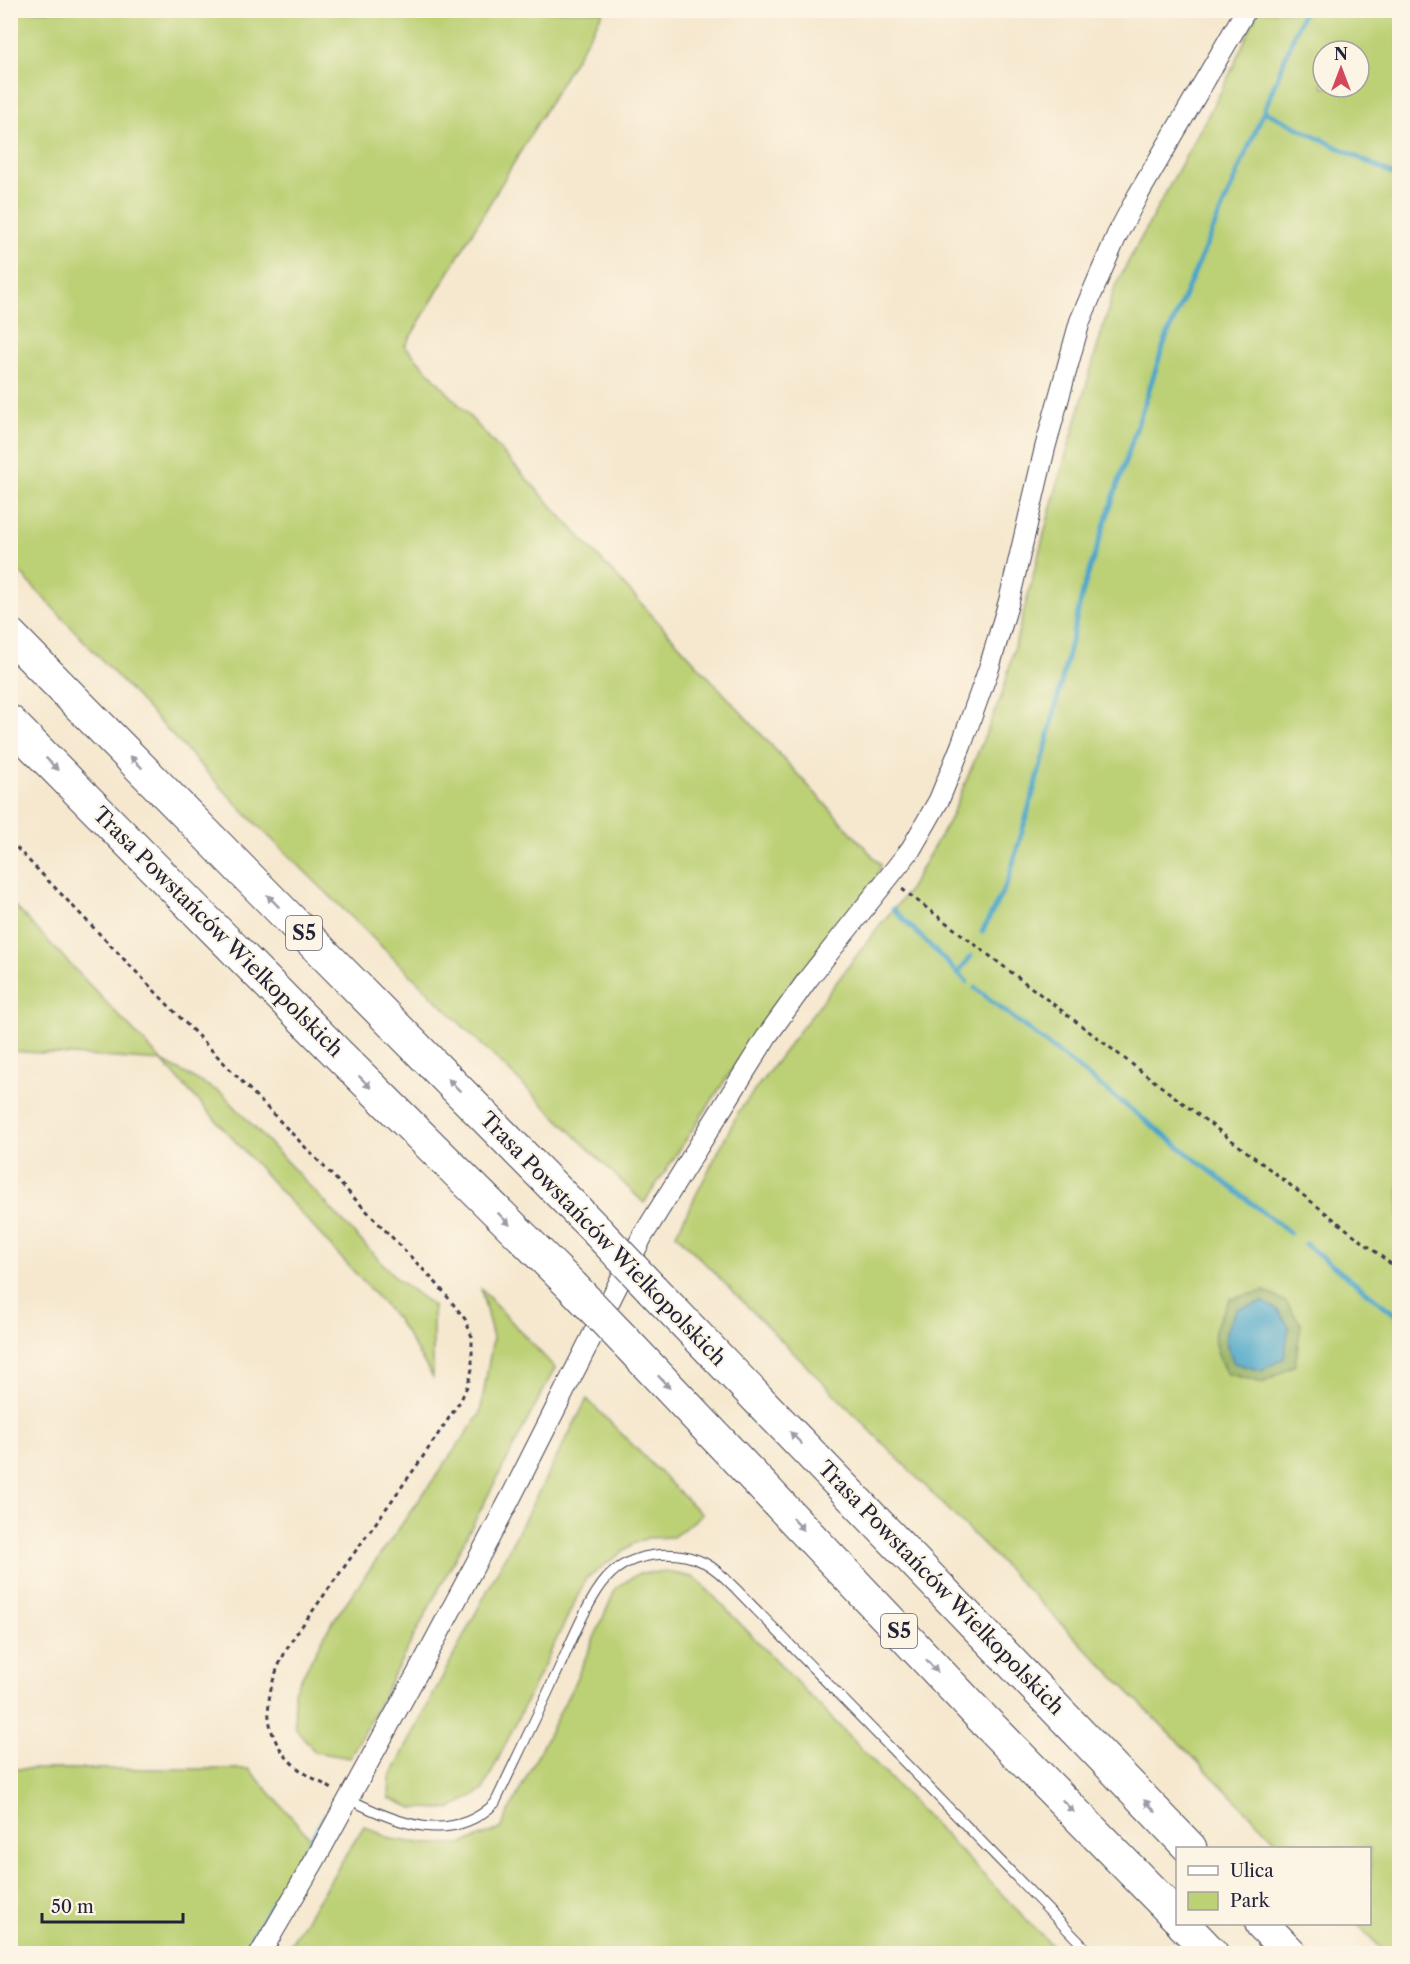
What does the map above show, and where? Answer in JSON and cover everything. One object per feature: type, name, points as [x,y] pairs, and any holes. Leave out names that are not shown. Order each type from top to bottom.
[{"type":"highway","name":"Trasa Powstańców Wielkopolskich","points":[[10,635],[598,1232],[1189,1847]]},
{"type":"highway","name":"Trasa Powstańców Wielkopolskich","points":[[10,722],[338,1054],[572,1286],[975,1710],[1176,1916]]},
{"type":"highway","points":[[1185,1925],[1212,1953]]},
{"type":"highway","points":[[1264,1925],[1291,1953]]},
{"type":"street","points":[[260,1953],[349,1799],[511,1497],[642,1237],[767,1036],[808,979],[911,849],[939,800],[989,668],[1012,591],[1080,321],[1117,235],[1138,195],[1246,10]]},
{"type":"lane","points":[[349,1799],[393,1820],[428,1827],[461,1824],[486,1812],[495,1803],[572,1640],[607,1578],[621,1567],[637,1559],[655,1555],[674,1555],[695,1559],[712,1567],[736,1589],[1091,1953]]},
{"type":"path","points":[[10,841],[438,1285],[465,1319],[472,1337],[472,1369],[461,1400],[294,1637],[273,1675],[268,1708],[270,1725],[285,1756],[296,1767],[349,1799]]},
{"type":"path","points":[[889,879],[1400,1271]]},
{"type":"green space","points":[[11,11],[604,11],[405,346],[881,865],[876,879],[767,1017],[644,1203],[246,814],[11,563]]},
{"type":"green space","points":[[1258,11],[1399,11],[1399,1953],[1386,1953],[1358,1925],[1371,1925],[1371,1847],[1282,1847],[676,1234],[739,1111],[879,926],[907,893],[950,819],[1002,695],[1050,511],[1115,286],[1227,80]]},
{"type":"green space","points":[[10,901],[162,1061],[11,1051]]},
{"type":"green space","points":[[162,1061],[223,1094],[397,1279],[433,1306],[433,1377],[397,1319]]},
{"type":"green space","points":[[481,1289],[555,1368],[350,1758],[315,1752],[295,1727],[294,1691],[331,1624],[480,1414],[493,1338]]},
{"type":"green space","points":[[1264,1291],[1286,1302],[1301,1324],[1295,1365],[1263,1383],[1226,1373],[1217,1351],[1214,1335],[1230,1299]]},
{"type":"green space","points":[[587,1399],[702,1515],[673,1537],[647,1538],[633,1544],[586,1579],[483,1790],[450,1809],[413,1808],[389,1798],[390,1778]]},
{"type":"green space","points":[[668,1572],[696,1578],[1059,1953],[285,1953],[364,1826],[391,1839],[427,1844],[462,1844],[500,1829],[573,1686],[616,1588],[639,1573]]},
{"type":"green space","points":[[11,1769],[249,1769],[311,1839],[242,1953],[11,1953]]},
{"type":"water","points":[[1263,1302],[1278,1310],[1289,1327],[1284,1358],[1262,1371],[1234,1363],[1227,1347],[1226,1336],[1237,1309]]},
{"type":"waterway","points":[[982,932],[1008,881],[1045,751],[1084,587],[1165,341],[1264,111],[1304,10]]},
{"type":"waterway","points":[[1264,111],[1400,178]]},
{"type":"waterway","points":[[893,909],[967,982]]},
{"type":"waterway","points":[[957,974],[971,956]]},
{"type":"waterway","points":[[975,988],[1290,1233]]},
{"type":"waterway","points":[[1305,1244],[1400,1318]]},
{"type":"waterway","points":[[242,1954],[326,1815]]}]
